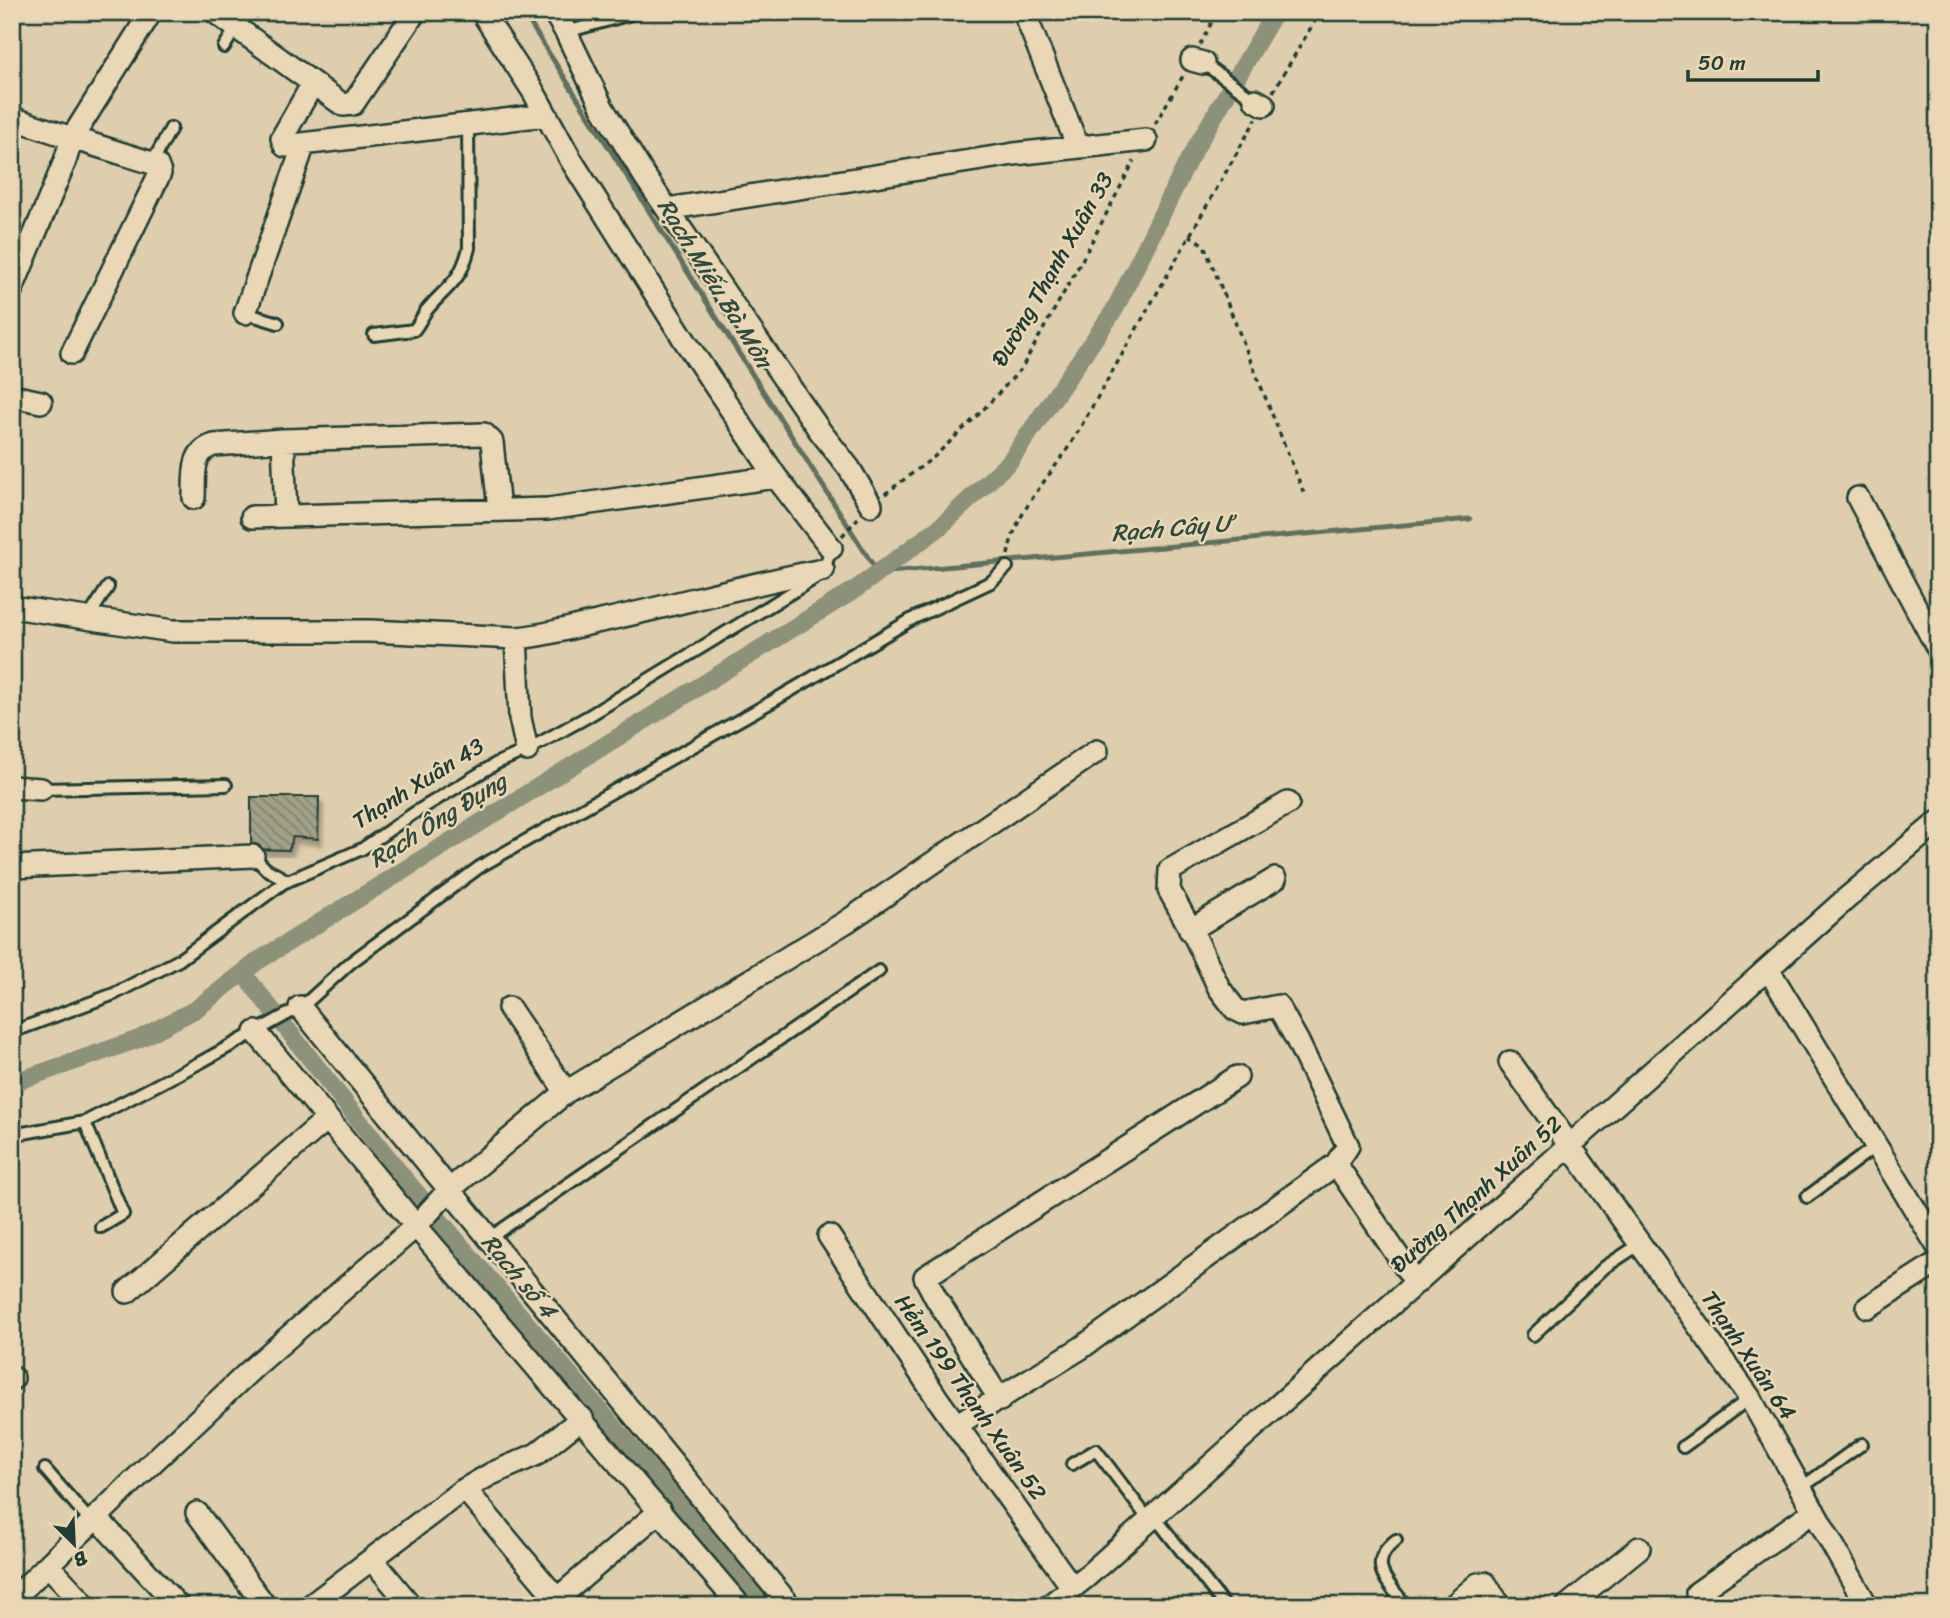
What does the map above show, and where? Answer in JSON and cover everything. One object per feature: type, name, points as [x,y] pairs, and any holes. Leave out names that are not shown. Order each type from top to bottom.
[{"type":"street","points":[[12,289],[72,138],[151,12]]},
{"type":"street","points":[[215,12],[343,105],[353,104],[415,12]]},
{"type":"street","points":[[482,12],[571,160],[678,329],[776,477],[833,545]]},
{"type":"street","points":[[554,12],[602,107],[667,209],[820,431],[849,468],[868,507]]},
{"type":"street","points":[[1024,12],[1078,147]]},
{"type":"street","points":[[312,85],[282,138],[285,146],[546,116]]},
{"type":"street","points":[[12,118],[152,163],[160,173],[72,353]]},
{"type":"street","points":[[667,209],[1014,154],[1146,140]]},
{"type":"street","points":[[244,313],[304,144]]},
{"type":"street","points":[[12,396],[41,402]]},
{"type":"street","points":[[194,498],[196,457],[204,449],[214,445],[283,440],[484,434],[492,442],[499,510]]},
{"type":"street","points":[[283,440],[286,515]]},
{"type":"street","points":[[252,516],[548,509],[776,477]]},
{"type":"street","points":[[1858,498],[1938,649]]},
{"type":"street","points":[[12,607],[173,631],[372,631],[516,638],[538,636],[658,610],[760,582],[823,570]]},
{"type":"street","points":[[516,638],[520,718],[527,750]]},
{"type":"street","points":[[12,1600],[254,1367],[416,1226],[449,1190],[566,1092],[846,922],[1097,751]]},
{"type":"street","points":[[12,787],[41,789]]},
{"type":"street","points":[[956,1426],[1081,1348],[1336,1164],[1348,1146],[1278,1006],[1243,1013],[1236,1009],[1219,988],[1169,890],[1170,870],[1288,803]]},
{"type":"street","name":"Đường Thạnh Xuân 52","points":[[1049,1606],[1152,1518],[1768,969],[1938,822]]},
{"type":"street","points":[[12,867],[253,856]]},
{"type":"street","points":[[1191,930],[1275,879]]},
{"type":"street","points":[[1768,969],[1938,1247]]},
{"type":"street","points":[[300,1007],[790,1606]]},
{"type":"street","points":[[509,1008],[566,1092]]},
{"type":"street","points":[[257,1031],[416,1226],[740,1606]]},
{"type":"street","name":"Thạnh Xuân 64","points":[[1510,1062],[1751,1398],[1814,1511],[1859,1603]]},
{"type":"street","points":[[1000,1399],[925,1277],[1237,1077]]},
{"type":"street","points":[[127,1292],[327,1119]]},
{"type":"street","points":[[1336,1164],[1416,1283]]},
{"type":"street","name":"Hẻm 199 Thạnh Xuân 52","points":[[829,1236],[956,1426],[1072,1587]]},
{"type":"street","points":[[1868,1307],[1938,1262]]},
{"type":"street","points":[[310,1606],[465,1489],[491,1474],[537,1454],[582,1418]]},
{"type":"street","points":[[465,1489],[557,1602],[660,1511]]},
{"type":"street","points":[[1698,1593],[1814,1511]]},
{"type":"street","points":[[197,1513],[265,1606]]},
{"type":"street","points":[[94,1519],[178,1606]]},
{"type":"street","points":[[1567,1606],[1639,1548]]},
{"type":"street","points":[[372,1559],[411,1606]]},
{"type":"street","points":[[48,1565],[86,1606]]},
{"type":"street","points":[[1453,1606],[1478,1584],[1485,1583],[1500,1606]]},
{"type":"lane","points":[[566,32],[638,12]]},
{"type":"lane","points":[[224,47],[236,28]]},
{"type":"lane","points":[[1198,62],[1259,103]]},
{"type":"lane","points":[[374,335],[414,330],[427,310],[457,278],[465,265],[469,247],[468,125]]},
{"type":"lane","points":[[152,163],[171,128]]},
{"type":"lane","points":[[244,313],[278,323]]},
{"type":"lane","points":[[823,570],[833,545]]},
{"type":"lane","points":[[12,1135],[85,1122],[300,1007],[350,963],[481,866],[914,618],[991,582],[1007,567]]},
{"type":"lane","name":"Thạnh Xuân 43","points":[[12,1032],[114,994],[179,960],[288,881],[362,849],[414,813],[723,635],[817,577],[823,570]]},
{"type":"lane","points":[[88,618],[108,587]]},
{"type":"lane","points":[[41,789],[226,785]]},
{"type":"lane","points":[[253,856],[266,869],[288,881]]},
{"type":"lane","points":[[488,1238],[879,971]]},
{"type":"lane","points":[[85,1122],[122,1213],[100,1227]]},
{"type":"lane","points":[[1807,1197],[1877,1145]]},
{"type":"lane","points":[[1533,1335],[1605,1267],[1640,1244]]},
{"type":"lane","points":[[1683,1447],[1751,1398]]},
{"type":"lane","points":[[1801,1488],[1862,1444]]},
{"type":"lane","points":[[1072,1464],[1096,1450],[1224,1606]]},
{"type":"lane","points":[[45,1469],[94,1519]]},
{"type":"lane","points":[[1396,1539],[1385,1548],[1380,1558],[1380,1568],[1406,1606]]},
{"type":"path","name":"Đường Thạnh Xuân 33","points":[[833,545],[868,507],[934,457],[1021,369],[1146,140],[1198,62],[1217,12]]},
{"type":"path","points":[[1011,537],[1020,517],[1074,438],[1189,236],[1259,103],[1320,12]]},
{"type":"path","points":[[1189,236],[1205,245],[1305,496]]},
{"type":"building","points":[[251,797],[319,797],[318,839],[293,837],[289,850],[251,849]]},
{"type":"waterway","name":"Rạch Miếu Bà Môn","points":[[523,12],[878,573],[1470,519]]},
{"type":"waterway","name":"Rạch Ông Đụng","points":[[12,1083],[139,1039],[196,1009],[258,961],[856,589],[940,527],[1010,461],[1115,309],[1189,159],[1275,12]]},
{"type":"waterway","name":"Rạch số 4","points":[[243,973],[404,1178],[765,1606]]},
{"type":"water label","name":"Rạch Cây Ư","points":[[1172,528]]}]
